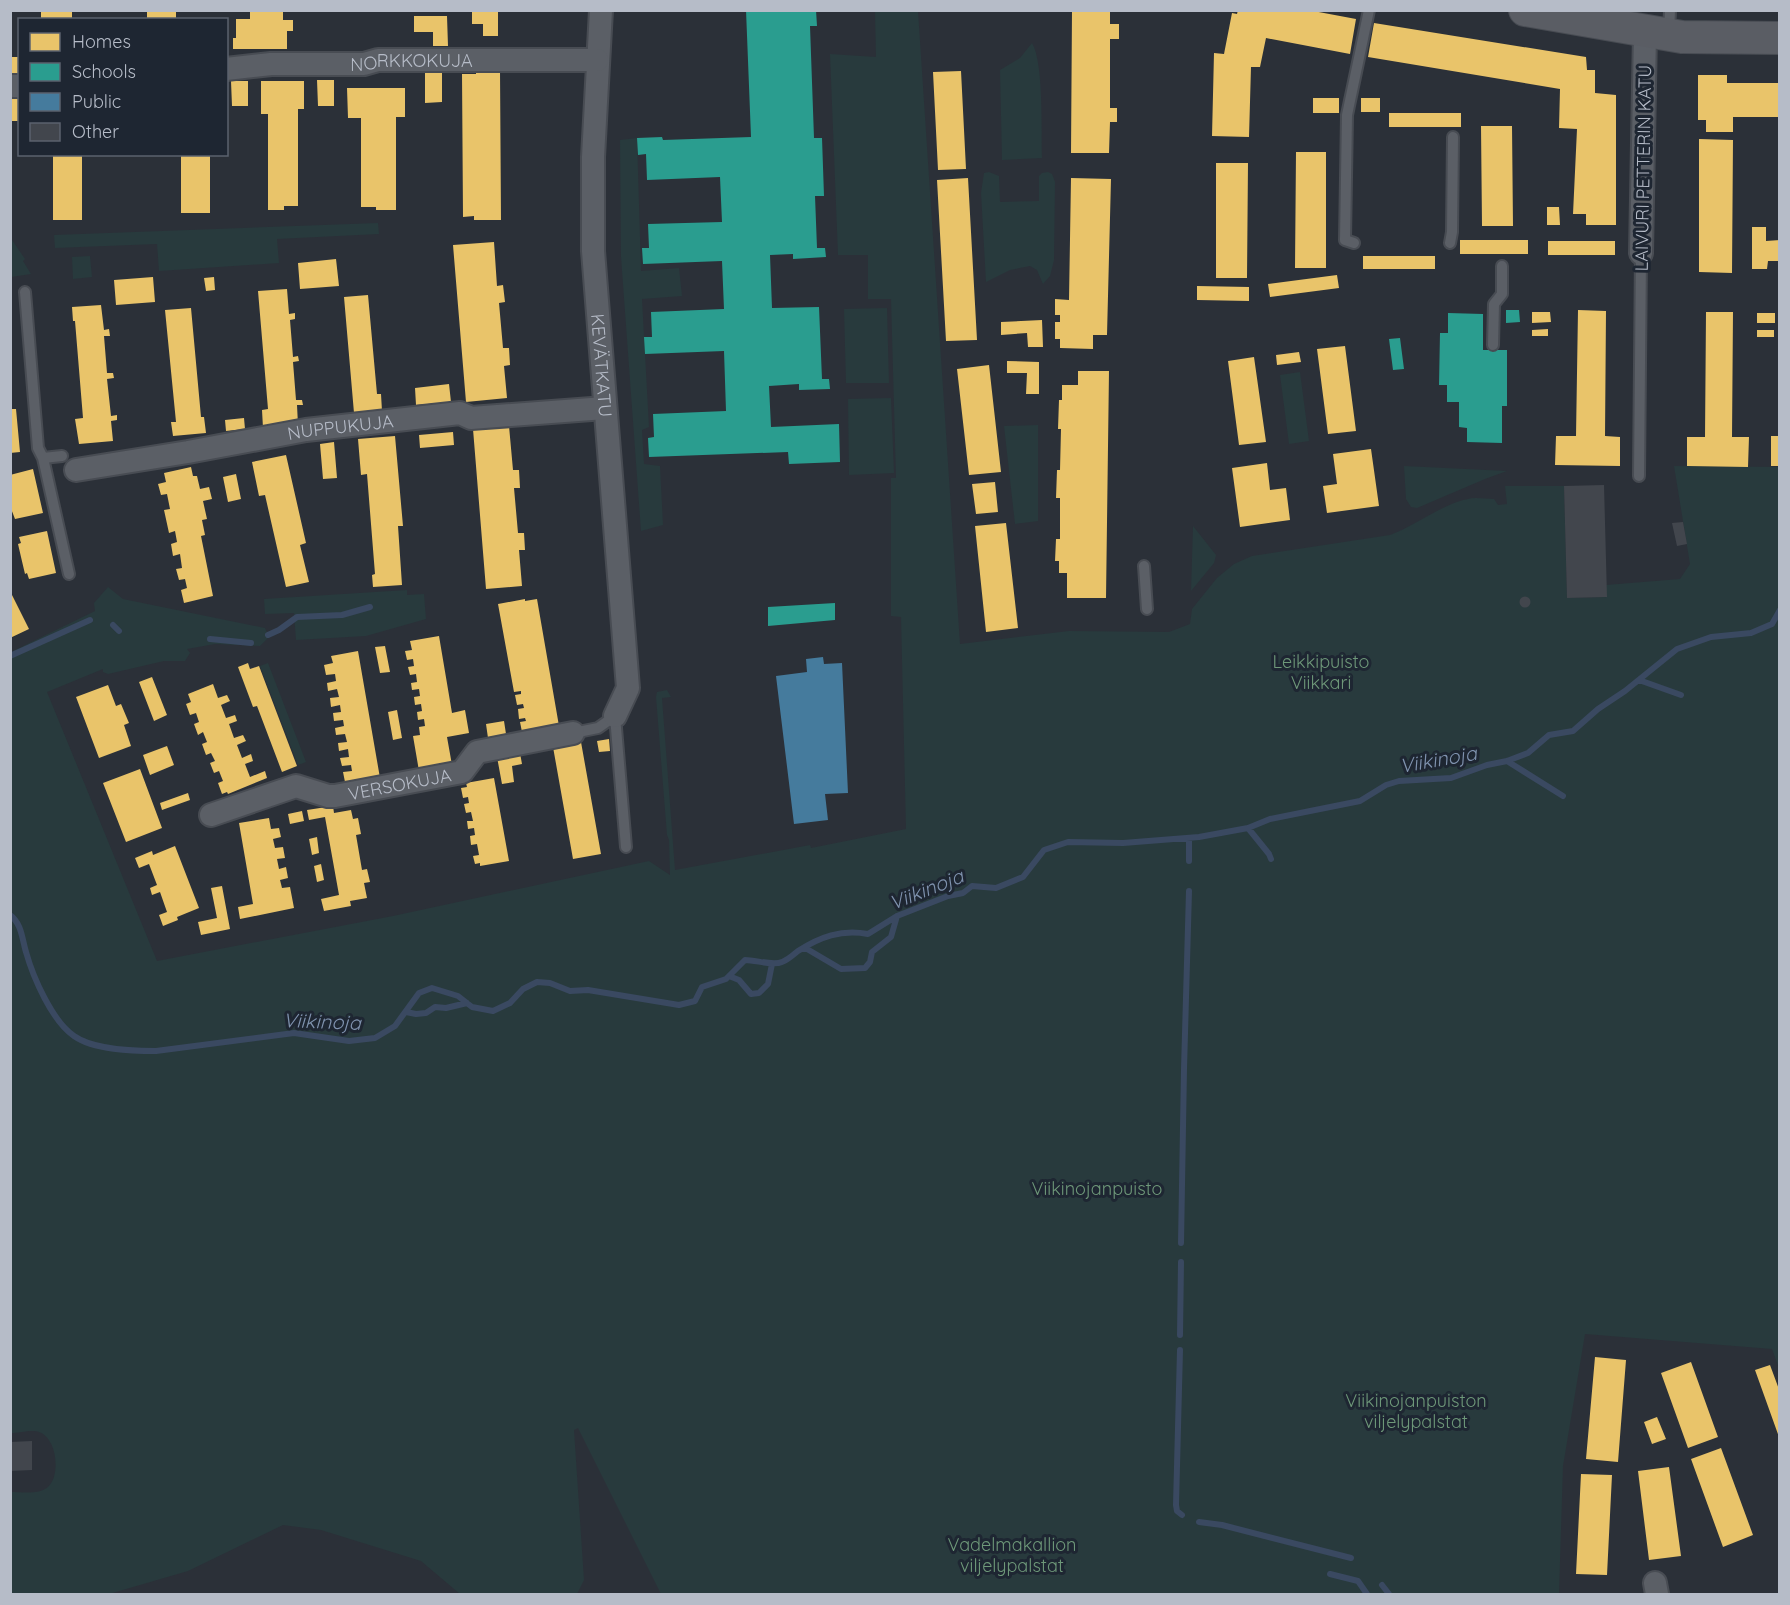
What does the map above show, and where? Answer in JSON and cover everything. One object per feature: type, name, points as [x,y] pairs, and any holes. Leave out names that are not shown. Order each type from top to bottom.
[{"type":"street","name":"KEVÄTKATU","points":[[601,10],[592,157],[593,251],[628,688],[615,716]]},
{"type":"street","points":[[1525,10],[1779,38]]},
{"type":"street","name":"LAIVURI PETTERIN KATU","points":[[1641,253],[1661,26]]},
{"type":"street","name":"NORKKOKUJA","points":[[228,69],[271,64],[364,64],[378,60],[597,60]]},
{"type":"street","name":"NUPPUKUJA","points":[[69,463],[188,452],[313,429],[460,413],[471,418],[605,408]]},
{"type":"street","name":"VERSOKUJA","points":[[211,815],[296,786],[335,796],[462,772],[477,752],[573,733]]},
{"type":"lane","points":[[1354,243],[1345,240],[1347,115],[1369,10]]},
{"type":"lane","points":[[1450,243],[1453,137]]},
{"type":"lane","name":"LAIVURI PETTERIN KATU","points":[[1639,476],[1641,253]]},
{"type":"lane","points":[[1493,345],[1494,304],[1502,294],[1502,266]]},
{"type":"lane","points":[[25,292],[38,448],[43,458],[69,574]]},
{"type":"lane","points":[[43,458],[69,463]]},
{"type":"lane","points":[[1144,566],[1147,609]]},
{"type":"lane","points":[[615,716],[626,847]]},
{"type":"lane","name":"VERSOKUJA","points":[[573,733],[598,728],[615,716]]},
{"type":"green space","name":"Viikinojanpuisto","points":[[875,11],[918,11],[960,644],[1069,631],[1169,632],[1190,624],[1192,609],[1217,578],[1234,564],[1252,556],[1390,535],[1443,508],[1465,500],[1494,499],[1498,505],[1507,504],[1505,486],[1564,486],[1567,598],[1606,597],[1606,585],[1680,579],[1690,564],[1674,466],[1779,467],[1779,1368],[1772,1349],[1585,1334],[1563,1466],[1559,1594],[661,1594],[578,1428],[574,1430],[584,1580],[577,1594],[460,1594],[421,1561],[321,1530],[283,1525],[188,1571],[109,1594],[11,1594],[10,1492],[44,1490],[52,1481],[56,1466],[53,1449],[45,1436],[33,1431],[11,1433],[11,652],[95,611],[94,603],[108,587],[123,599],[265,628],[269,637],[260,646],[215,644],[187,649],[190,653],[185,661],[164,661],[108,674],[103,672],[103,669],[47,692],[157,961],[393,916],[649,861],[670,875],[656,697],[657,692],[667,690],[671,697],[662,698],[675,870],[810,845],[811,848],[906,829],[901,617],[891,616],[891,478],[896,478],[891,299],[868,299],[868,255],[838,255],[830,54],[876,57]]},
{"type":"green space","points":[[1032,43],[1036,53],[1040,81],[1042,158],[1002,160],[1000,70],[1020,58]]},
{"type":"green space","points":[[637,138],[641,271],[679,268],[682,296],[642,299],[649,427],[642,430],[644,464],[660,466],[663,525],[641,531],[621,257],[620,140]]},
{"type":"green space","points":[[989,172],[999,176],[1000,202],[1039,201],[1039,176],[1048,172],[1052,174],[1055,182],[1054,260],[1050,276],[1043,284],[1037,270],[1030,266],[1010,270],[986,282],[981,193],[984,173]]},
{"type":"green space","points":[[378,223],[379,234],[277,239],[279,263],[159,271],[157,244],[55,248],[54,235]]},
{"type":"green space","points":[[10,237],[25,259],[23,261],[31,274],[11,277]]},
{"type":"green space","points":[[90,256],[92,277],[73,279],[72,257]]},
{"type":"green space","points":[[887,308],[889,383],[846,383],[844,309]]},
{"type":"green space","points":[[1300,372],[1309,441],[1289,444],[1280,375]]},
{"type":"green space","points":[[891,398],[894,473],[849,475],[848,399]]},
{"type":"green space","points":[[1038,425],[1038,521],[1015,524],[1004,426]]},
{"type":"green space","points":[[1404,466],[1507,471],[1417,508],[1411,507],[1406,499]]},
{"type":"green space","points":[[1193,526],[1216,555],[1214,563],[1191,591]]},
{"type":"green space","points":[[407,590],[407,595],[424,594],[426,619],[366,636],[296,640],[294,613],[265,614],[264,599]]},
{"type":"green space","points":[[268,663],[306,762],[298,765],[260,666]]},
{"type":"building: Homes","points":[[41,10],[72,10],[72,18],[41,18]]},
{"type":"building: Homes","points":[[147,10],[176,10],[176,18],[147,18]]},
{"type":"building: Homes","points":[[250,10],[283,10],[283,20],[293,20],[293,31],[287,31],[287,49],[233,49],[233,38],[236,38],[236,19],[250,19]]},
{"type":"building: Homes","points":[[472,10],[498,10],[498,36],[483,36],[483,24],[472,24]]},
{"type":"building: Homes","points":[[1072,10],[1110,10],[1110,24],[1119,24],[1119,39],[1110,39],[1110,108],[1117,108],[1117,122],[1110,122],[1109,153],[1071,153]]},
{"type":"building: Homes","points":[[1238,10],[1308,10],[1356,19],[1350,54],[1266,38],[1260,67],[1251,67],[1249,137],[1212,136],[1214,53],[1224,54],[1232,13],[1237,14]]},
{"type":"building: Homes","points":[[414,16],[447,16],[448,46],[433,46],[433,32],[414,32]]},
{"type":"building: Homes","points":[[1374,23],[1586,57],[1587,70],[1595,70],[1595,93],[1616,95],[1616,225],[1586,225],[1586,214],[1573,214],[1577,129],[1559,128],[1560,89],[1368,57]]},
{"type":"building: Homes","points":[[10,57],[18,57],[18,74],[10,74]]},
{"type":"building: Homes","points":[[425,69],[442,69],[442,102],[425,103]]},
{"type":"building: Homes","points":[[476,70],[500,70],[501,220],[474,220],[474,216],[463,217],[462,74],[476,74]]},
{"type":"building: Homes","points":[[961,71],[966,169],[938,170],[933,72]]},
{"type":"building: Homes","points":[[1698,75],[1727,75],[1727,83],[1780,83],[1780,117],[1733,117],[1733,132],[1706,132],[1706,120],[1698,120]]},
{"type":"building: Homes","points":[[317,80],[334,80],[334,106],[318,106]]},
{"type":"building: Homes","points":[[231,81],[248,81],[248,106],[232,106]]},
{"type":"building: Homes","points":[[261,81],[304,81],[304,109],[298,109],[298,206],[284,206],[284,210],[268,210],[268,114],[261,114]]},
{"type":"building: Homes","points":[[347,88],[405,88],[405,117],[396,117],[396,210],[361,207],[361,118],[348,118]]},
{"type":"building: Homes","points":[[1313,98],[1339,98],[1339,113],[1313,113]]},
{"type":"building: Homes","points":[[1361,98],[1380,98],[1380,112],[1361,112]]},
{"type":"building: Homes","points":[[10,99],[18,99],[18,121],[10,121]]},
{"type":"building: Homes","points":[[1389,113],[1461,113],[1461,127],[1389,127]]},
{"type":"building: Homes","points":[[1481,126],[1512,126],[1513,226],[1482,226]]},
{"type":"building: Homes","points":[[1699,139],[1733,140],[1732,273],[1699,272]]},
{"type":"building: Homes","points":[[1296,152],[1326,152],[1326,268],[1295,268]]},
{"type":"building: Homes","points":[[53,156],[82,156],[82,220],[53,220]]},
{"type":"building: Homes","points":[[181,156],[210,156],[210,213],[181,213]]},
{"type":"building: Homes","points":[[1216,163],[1248,163],[1247,278],[1216,278]]},
{"type":"building: Homes","points":[[968,178],[977,340],[946,341],[937,180]]},
{"type":"building: Homes","points":[[1071,178],[1111,179],[1107,335],[1093,335],[1093,349],[1060,348],[1060,339],[1055,339],[1055,322],[1060,322],[1060,315],[1055,315],[1055,299],[1069,300]]},
{"type":"building: Homes","points":[[1547,207],[1559,207],[1560,225],[1547,225]]},
{"type":"building: Homes","points":[[1752,227],[1766,227],[1766,241],[1780,240],[1780,261],[1768,261],[1767,269],[1752,269]]},
{"type":"building: Homes","points":[[1460,240],[1528,240],[1528,254],[1460,254]]},
{"type":"building: Homes","points":[[1548,241],[1615,241],[1615,255],[1548,255]]},
{"type":"building: Homes","points":[[494,242],[497,286],[503,285],[505,302],[499,303],[503,348],[509,348],[510,365],[504,366],[507,398],[466,402],[453,245]]},
{"type":"building: Homes","points":[[1363,256],[1435,256],[1435,269],[1363,269]]},
{"type":"building: Homes","points":[[336,259],[339,286],[300,289],[298,263]]},
{"type":"building: Homes","points":[[1337,275],[1339,288],[1270,297],[1268,284]]},
{"type":"building: Homes","points":[[153,277],[155,302],[116,305],[114,280]]},
{"type":"building: Homes","points":[[214,277],[215,290],[206,291],[204,278]]},
{"type":"building: Homes","points":[[1197,286],[1249,287],[1249,301],[1197,300]]},
{"type":"building: Homes","points":[[287,289],[289,314],[295,313],[295,319],[290,320],[293,357],[298,356],[299,361],[293,362],[296,400],[302,400],[303,405],[297,405],[298,425],[263,428],[262,410],[268,409],[258,291]]},
{"type":"building: Homes","points":[[368,295],[377,394],[381,394],[382,411],[354,413],[344,297]]},
{"type":"building: Homes","points":[[101,305],[104,330],[109,329],[110,336],[104,336],[107,373],[113,373],[114,378],[107,379],[111,416],[117,415],[117,420],[111,421],[113,441],[79,444],[75,419],[83,418],[72,307]]},
{"type":"building: Homes","points":[[191,308],[201,417],[204,417],[206,433],[173,436],[171,422],[176,422],[165,310]]},
{"type":"building: Homes","points":[[1578,310],[1606,311],[1605,436],[1620,437],[1620,466],[1555,465],[1556,436],[1576,436]]},
{"type":"building: Homes","points":[[1532,312],[1550,312],[1551,322],[1532,323]]},
{"type":"building: Homes","points":[[1706,312],[1733,312],[1732,437],[1749,437],[1748,467],[1687,466],[1687,437],[1705,437]]},
{"type":"building: Homes","points":[[1757,313],[1775,313],[1775,323],[1757,323]]},
{"type":"building: Homes","points":[[1042,320],[1043,347],[1028,347],[1027,333],[1001,335],[1001,322]]},
{"type":"building: Homes","points":[[1548,329],[1548,336],[1532,336],[1532,330]]},
{"type":"building: Homes","points":[[1757,330],[1774,330],[1774,337],[1757,337]]},
{"type":"building: Homes","points":[[1345,346],[1356,431],[1328,434],[1317,349]]},
{"type":"building: Homes","points":[[1299,352],[1301,362],[1277,365],[1276,355]]},
{"type":"building: Homes","points":[[1254,357],[1266,442],[1239,445],[1228,361]]},
{"type":"building: Homes","points":[[1007,361],[1039,362],[1039,394],[1026,394],[1027,373],[1007,373]]},
{"type":"building: Homes","points":[[989,365],[1001,472],[969,475],[957,369]]},
{"type":"building: Homes","points":[[1078,371],[1109,371],[1106,598],[1067,598],[1067,573],[1059,573],[1059,561],[1055,561],[1056,539],[1060,539],[1060,498],[1056,498],[1057,470],[1060,470],[1059,400],[1062,400],[1062,385],[1078,385]]},
{"type":"building: Homes","points":[[449,384],[451,402],[416,405],[415,388]]},
{"type":"building: Homes","points":[[10,409],[16,409],[20,452],[10,453]]},
{"type":"building: Homes","points":[[244,418],[245,429],[226,431],[225,420]]},
{"type":"building: Homes","points":[[509,426],[513,470],[519,470],[520,488],[514,488],[518,533],[524,533],[525,550],[519,550],[522,586],[486,589],[473,429]]},
{"type":"building: Homes","points":[[453,432],[454,445],[420,448],[419,435]]},
{"type":"building: Homes","points":[[395,436],[403,526],[398,526],[402,585],[373,587],[372,575],[375,574],[367,474],[361,475],[358,439]]},
{"type":"building: Homes","points":[[1771,436],[1780,436],[1780,466],[1771,466]]},
{"type":"building: Homes","points":[[334,442],[337,478],[323,479],[320,444]]},
{"type":"building: Homes","points":[[1371,449],[1379,506],[1327,513],[1323,486],[1337,484],[1333,454]]},
{"type":"building: Homes","points":[[286,455],[306,543],[300,545],[309,582],[286,587],[265,495],[259,496],[252,462]]},
{"type":"building: Homes","points":[[1267,463],[1270,490],[1286,488],[1290,520],[1240,527],[1232,468]]},
{"type":"building: Homes","points":[[191,467],[193,476],[197,476],[200,489],[209,487],[212,499],[203,501],[207,519],[202,520],[205,535],[201,536],[213,596],[184,603],[181,590],[187,588],[185,579],[179,580],[176,569],[182,568],[180,554],[173,556],[171,544],[177,542],[175,531],[169,533],[164,510],[170,509],[167,494],[161,495],[158,484],[166,482],[164,473]]},
{"type":"building: Homes","points":[[33,469],[43,513],[15,519],[10,506],[10,475]]},
{"type":"building: Homes","points":[[236,474],[241,499],[228,502],[223,477]]},
{"type":"building: Homes","points":[[995,482],[998,512],[976,514],[972,484]]},
{"type":"building: Homes","points":[[1006,523],[1018,628],[986,632],[975,526]]},
{"type":"building: Homes","points":[[47,531],[56,573],[29,579],[27,573],[25,574],[18,544],[21,543],[19,537]]},
{"type":"building: Homes","points":[[10,591],[29,629],[10,638]]},
{"type":"building: Homes","points":[[525,599],[525,601],[537,599],[559,726],[522,732],[520,722],[526,721],[525,718],[519,719],[518,709],[524,708],[523,704],[517,705],[515,695],[521,694],[521,691],[514,692],[498,604]]},
{"type":"building: Homes","points":[[439,636],[452,713],[465,710],[469,733],[447,737],[452,765],[419,771],[413,736],[420,735],[419,727],[425,726],[424,719],[418,720],[417,712],[422,711],[421,704],[415,705],[414,697],[420,696],[419,689],[412,690],[411,683],[417,682],[416,674],[410,675],[408,667],[414,666],[413,659],[407,660],[405,651],[412,650],[410,641]]},
{"type":"building: Homes","points":[[385,646],[390,672],[380,673],[375,647]]},
{"type":"building: Homes","points":[[358,651],[380,778],[345,782],[343,772],[352,771],[351,765],[342,766],[340,758],[349,757],[348,749],[339,751],[338,743],[347,742],[345,734],[336,735],[335,728],[344,726],[343,720],[334,721],[333,713],[341,712],[340,705],[331,707],[330,698],[339,697],[337,689],[328,691],[327,683],[336,681],[335,674],[326,675],[324,665],[333,663],[331,656]]},
{"type":"building: Homes","points":[[248,663],[250,669],[259,666],[297,766],[282,772],[257,706],[253,707],[238,667]]},
{"type":"building: Homes","points":[[152,677],[167,715],[154,721],[139,682]]},
{"type":"building: Homes","points":[[213,684],[218,698],[227,695],[230,701],[221,705],[226,718],[235,715],[237,721],[229,724],[234,738],[243,735],[246,741],[237,745],[242,758],[251,754],[253,761],[245,764],[250,777],[265,771],[267,778],[228,794],[227,792],[222,794],[218,783],[223,781],[219,771],[214,773],[210,763],[215,761],[211,753],[206,755],[202,744],[207,742],[203,732],[198,735],[194,724],[199,722],[196,713],[190,715],[186,704],[191,702],[188,694]]},
{"type":"building: Homes","points":[[108,685],[116,706],[121,704],[129,723],[124,725],[131,746],[99,758],[76,697]]},
{"type":"building: Homes","points":[[397,710],[402,738],[393,740],[388,712]]},
{"type":"building: Homes","points":[[504,721],[506,734],[488,738],[486,724]]},
{"type":"building: Homes","points":[[609,739],[610,751],[599,752],[597,741]]},
{"type":"building: Homes","points":[[581,742],[601,854],[573,859],[553,747]]},
{"type":"building: Homes","points":[[167,746],[174,765],[150,775],[143,755]]},
{"type":"building: Homes","points":[[520,753],[522,764],[512,766],[514,782],[502,784],[497,757]]},
{"type":"building: Homes","points":[[140,769],[162,828],[126,842],[103,783]]},
{"type":"building: Homes","points":[[494,778],[509,861],[480,866],[480,863],[475,864],[473,856],[479,855],[477,844],[471,845],[470,836],[475,835],[474,828],[468,829],[467,821],[473,821],[471,812],[466,813],[464,804],[469,803],[468,797],[463,798],[461,788],[467,787],[466,783]]},
{"type":"building: Homes","points":[[188,793],[190,800],[162,810],[160,803]]},
{"type":"building: Homes","points":[[333,806],[334,813],[351,810],[353,819],[358,818],[361,834],[356,835],[362,870],[367,869],[370,882],[364,883],[367,898],[350,901],[351,906],[324,911],[321,899],[339,895],[325,817],[309,820],[307,810]]},
{"type":"building: Homes","points":[[302,811],[304,821],[290,824],[288,814]]},
{"type":"building: Homes","points":[[269,818],[271,829],[279,828],[281,837],[273,839],[275,848],[283,847],[285,858],[277,859],[279,869],[286,867],[288,878],[280,880],[282,888],[290,887],[294,908],[240,919],[238,907],[253,904],[239,823]]},
{"type":"building: Homes","points":[[317,837],[319,853],[312,855],[309,839]]},
{"type":"building: Homes","points":[[175,846],[199,908],[163,926],[159,915],[167,912],[160,892],[152,895],[150,888],[157,885],[149,864],[139,868],[135,858],[152,851],[153,855]]},
{"type":"building: Homes","points":[[321,864],[324,880],[317,882],[314,866]]},
{"type":"building: Homes","points":[[222,886],[230,929],[201,935],[198,922],[217,918],[211,888]]},
{"type":"building: Homes","points":[[1595,1357],[1626,1360],[1618,1462],[1586,1459]]},
{"type":"building: Homes","points":[[1691,1362],[1718,1437],[1688,1448],[1661,1373]]},
{"type":"building: Homes","points":[[1770,1365],[1780,1392],[1779,1437],[1755,1370]]},
{"type":"building: Homes","points":[[1657,1417],[1666,1439],[1652,1444],[1644,1422]]},
{"type":"building: Homes","points":[[1721,1448],[1753,1535],[1723,1547],[1691,1459]]},
{"type":"building: Homes","points":[[1669,1467],[1681,1556],[1649,1560],[1638,1471]]},
{"type":"building: Homes","points":[[1581,1474],[1612,1475],[1607,1575],[1576,1574]]},
{"type":"building: Schools","points":[[746,10],[816,10],[817,26],[810,26],[814,138],[822,138],[824,196],[815,196],[817,248],[825,248],[826,257],[793,259],[793,254],[770,255],[772,308],[819,307],[822,379],[829,379],[830,389],[799,390],[799,384],[769,386],[771,427],[839,424],[840,462],[789,464],[788,452],[649,457],[648,438],[654,437],[653,414],[726,411],[724,351],[645,354],[644,337],[652,337],[651,312],[724,309],[722,261],[643,264],[642,248],[649,248],[648,224],[722,222],[720,177],[647,180],[646,154],[638,155],[637,138],[662,137],[663,140],[751,137]]},
{"type":"building: Schools","points":[[1506,310],[1519,310],[1520,322],[1506,323]]},
{"type":"building: Schools","points":[[1448,313],[1483,314],[1483,350],[1507,350],[1507,406],[1502,406],[1502,443],[1467,442],[1467,428],[1459,427],[1459,402],[1447,402],[1447,385],[1439,385],[1440,333],[1448,333]]},
{"type":"building: Schools","points":[[1400,338],[1404,369],[1393,370],[1389,339]]},
{"type":"building: Schools","points":[[835,603],[835,620],[768,626],[768,607]]},
{"type":"building: Public","points":[[823,657],[824,664],[842,663],[848,793],[825,794],[828,820],[794,824],[776,676],[807,672],[806,659]]},
{"type":"building: Other","points":[[1604,485],[1607,597],[1567,598],[1564,486]]},
{"type":"building: Other","points":[[1683,522],[1687,544],[1677,546],[1672,523]]},
{"type":"building: Other","points":[[1525,596],[1531,602],[1525,608],[1519,602]]},
{"type":"building: Other","points":[[32,1441],[32,1470],[10,1471],[10,1442]]},
{"type":"waterway","points":[[268,635],[297,617],[342,615],[370,607]]},
{"type":"waterway","name":"Viikinoja","points":[[10,915],[19,927],[38,986],[58,1020],[82,1041],[114,1049],[156,1051],[294,1033],[349,1041],[375,1038],[395,1026],[419,993],[432,988],[458,996],[472,1007],[493,1011],[510,1003],[523,989],[537,982],[550,983],[570,991],[588,990],[679,1005],[695,1001],[702,987],[726,979],[745,960],[782,962],[823,938],[840,933],[868,934],[897,916],[948,896],[963,893],[972,886],[996,888],[1023,877],[1044,850],[1068,842],[1123,843],[1199,837],[1248,828],[1270,819],[1360,801],[1386,785],[1399,781],[1451,778],[1487,765],[1507,761],[1528,753],[1549,735],[1573,731],[1677,649],[1711,637],[1751,633],[1772,624],[1780,610]]},
{"type":"waterway","points":[[10,656],[90,620]]},
{"type":"waterway","points":[[113,625],[119,631]]},
{"type":"waterway","points":[[210,639],[251,643]]},
{"type":"waterway","points":[[1639,680],[1681,695]]},
{"type":"waterway","points":[[1507,761],[1563,796]]},
{"type":"waterway","points":[[1248,828],[1271,859]]},
{"type":"waterway","points":[[1189,838],[1189,861]]},
{"type":"waterway","points":[[1181,1243],[1189,891]]},
{"type":"waterway","points":[[803,949],[807,949],[841,969],[865,968],[870,962],[872,952],[891,937],[897,916]]},
{"type":"waterway","points":[[729,976],[739,980],[751,994],[759,993],[768,984],[772,964]]},
{"type":"waterway","points":[[406,1012],[426,1013],[435,1007],[446,1008],[467,1003]]},
{"type":"waterway","points":[[1180,1335],[1181,1262]]},
{"type":"waterway","points":[[1180,1350],[1176,1505],[1177,1511],[1182,1515]]},
{"type":"waterway","points":[[1199,1522],[1222,1525],[1351,1558]]},
{"type":"waterway","points":[[1330,1574],[1358,1581],[1367,1594]]},
{"type":"waterway","points":[[1382,1585],[1389,1594]]},
{"type":"park label","name":"Leikkipuisto Viikkari","points":[[1321,671]]},
{"type":"park label","name":"Viikinojanpuiston viljelypalstat","points":[[1416,1410]]},
{"type":"park label","name":"Vadelmakallion viljelypalstat","points":[[1012,1554]]}]
